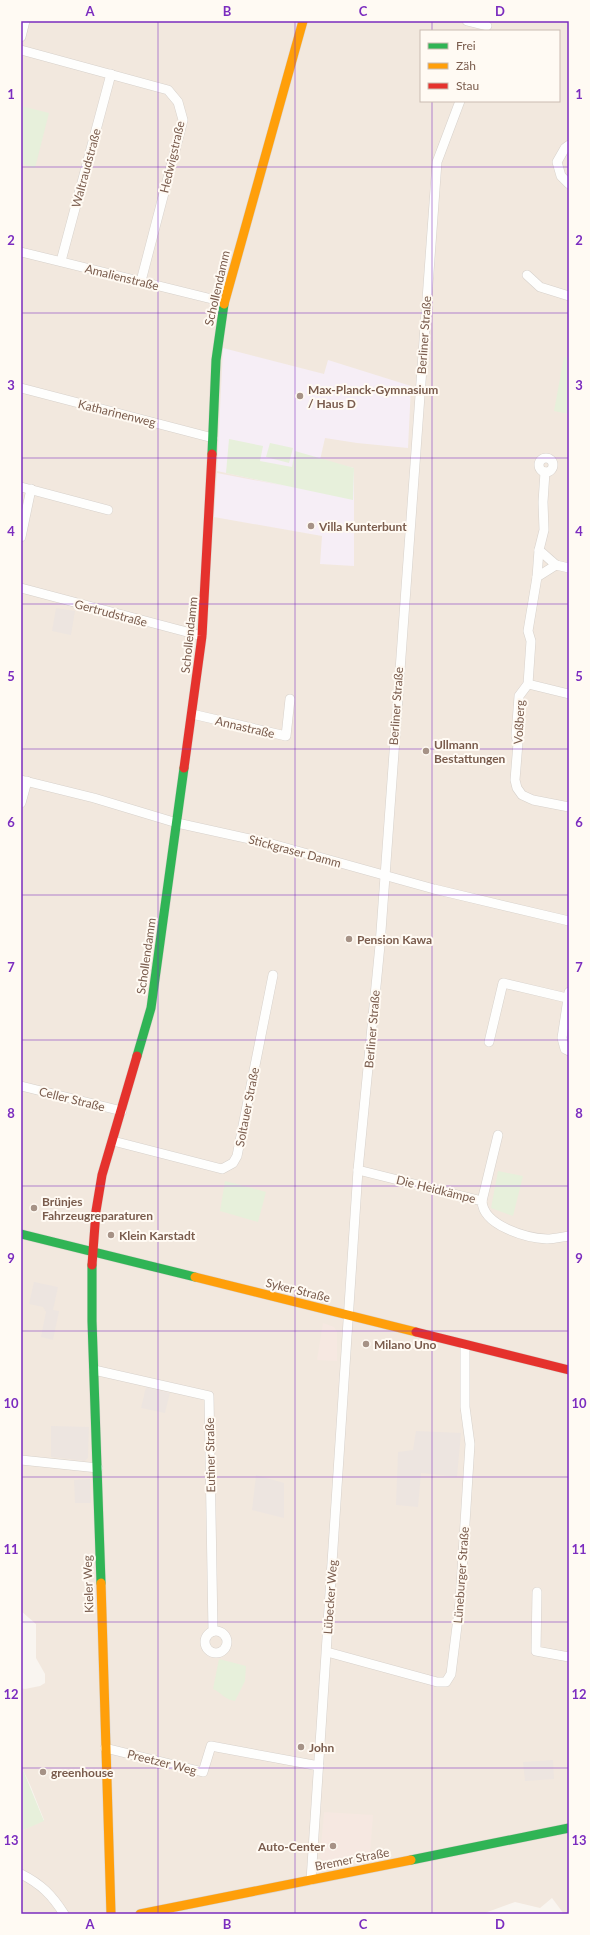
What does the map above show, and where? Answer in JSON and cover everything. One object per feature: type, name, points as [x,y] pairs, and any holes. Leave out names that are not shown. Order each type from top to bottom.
[{"type":"street","points":[[21,37],[25,21]]},
{"type":"street","name":"Schollendamm","points":[[92,1253],[97,1201],[102,1175],[151,1008],[192,714],[202,636],[206,586],[216,360],[224,302],[303,21]]},
{"type":"street","points":[[467,21],[487,26]]},
{"type":"street","name":"Hedwigstraße","points":[[21,50],[168,90],[178,102],[183,120],[141,281]]},
{"type":"street","name":"Waltraudstraße","points":[[61,261],[111,74]]},
{"type":"street","name":"Berliner Straße","points":[[348,1315],[358,1170],[384,876],[437,162],[460,102]]},
{"type":"street","points":[[569,145],[565,148],[557,162],[561,176],[569,184]]},
{"type":"street","name":"Amalienstraße","points":[[21,252],[224,302]]},
{"type":"street","points":[[527,275],[540,287],[569,296]]},
{"type":"street","name":"Katharinenweg","points":[[21,388],[213,438]]},
{"type":"street","name":"Voßberg","points":[[545,472],[543,502],[544,530],[539,550],[537,577],[528,631],[531,641],[528,684],[519,696],[516,736],[518,743],[515,780],[517,788],[522,795],[533,800],[569,807]]},
{"type":"street","points":[[21,487],[108,510]]},
{"type":"street","points":[[21,537],[31,490]]},
{"type":"street","points":[[539,550],[556,565],[569,568]]},
{"type":"street","points":[[537,577],[556,565]]},
{"type":"street","name":"Gertrudstraße","points":[[21,588],[202,636]]},
{"type":"street","points":[[528,684],[569,694]]},
{"type":"street","name":"Annastraße","points":[[192,714],[286,736],[290,699]]},
{"type":"street","points":[[21,803],[24,781]]},
{"type":"street","name":"Stickgraser Damm","points":[[24,781],[177,822],[272,844],[384,876],[569,921]]},
{"type":"street","name":"Soltauer Straße","points":[[113,1141],[222,1169],[233,1162],[237,1156],[273,975]]},
{"type":"street","points":[[489,1042],[503,983],[568,995],[562,1038],[565,1048],[569,1051]]},
{"type":"street","name":"Celler Straße","points":[[21,1086],[122,1111]]},
{"type":"street","points":[[482,1201],[498,1135]]},
{"type":"street","name":"Die Heidkämpe","points":[[358,1170],[482,1201],[482,1207],[486,1213],[512,1231],[523,1236],[549,1239],[569,1236]]},
{"type":"street","name":"Syker Straße","points":[[21,1234],[92,1253],[569,1370]]},
{"type":"street","name":"Kieler Weg","points":[[92,1253],[94,1370],[111,1914]]},
{"type":"street","name":"Lübecker Weg","points":[[311,1880],[348,1315]]},
{"type":"street","name":"Lüneburger Straße","points":[[327,1652],[437,1682],[446,1682],[451,1674],[460,1602],[470,1444],[465,1407],[465,1344]]},
{"type":"street","name":"Eutiner Straße","points":[[94,1370],[209,1396],[213,1631]]},
{"type":"street","points":[[21,1460],[98,1468]]},
{"type":"street","points":[[537,1592],[536,1651],[569,1658]]},
{"type":"street","name":"Preetzer Weg","points":[[105,1748],[203,1772],[211,1746],[319,1766]]},
{"type":"street","name":"Bremer Straße","points":[[140,1914],[569,1828]]},
{"type":"street","points":[[21,1874],[39,1884],[53,1896],[64,1914]]},
{"type":"shaded area","points":[[21,21],[569,21],[569,1914],[564,1914],[552,1898],[540,1908],[515,1902],[482,1914],[21,1914],[21,1831],[44,1820],[31,1787],[23,1770],[21,1771],[21,1688],[25,1689],[40,1686],[45,1683],[45,1674],[36,1658],[36,1624],[21,1611]]},
{"type":"shaded area","points":[[223,348],[324,374],[328,360],[411,386],[408,448],[325,438],[320,460],[354,468],[354,566],[320,564],[322,536],[214,517],[217,473],[285,486],[217,471]]},
{"type":"shaded area","points":[[56,608],[75,611],[71,635],[52,631]]},
{"type":"shaded area","points":[[34,1282],[58,1287],[53,1310],[59,1311],[53,1340],[41,1337],[46,1312],[43,1307],[29,1304]]},
{"type":"shaded area","points":[[323,1323],[334,1327],[337,1332],[337,1361],[317,1360]]},
{"type":"shaded area","points":[[146,1387],[170,1393],[165,1413],[141,1408]]},
{"type":"shaded area","points":[[51,1426],[89,1427],[88,1458],[85,1461],[51,1457]]},
{"type":"shaded area","points":[[416,1431],[461,1433],[457,1477],[421,1473],[418,1507],[396,1505],[398,1452],[413,1450]]},
{"type":"shaded area","points":[[256,1475],[284,1483],[284,1518],[252,1510]]},
{"type":"shaded area","points":[[90,1479],[91,1503],[75,1503],[74,1480]]},
{"type":"shaded area","points":[[553,1760],[554,1779],[525,1781],[523,1762]]},
{"type":"shaded area","points":[[324,1812],[373,1815],[370,1854],[326,1862],[320,1858]]},
{"type":"green space","points":[[21,106],[49,113],[35,168],[21,164]]},
{"type":"green space","points":[[564,357],[569,358],[569,414],[554,411]]},
{"type":"green space","points":[[229,439],[263,446],[260,461],[292,467],[295,451],[354,468],[353,500],[226,473]]},
{"type":"green space","points":[[270,443],[293,448],[289,463],[266,457]]},
{"type":"green space","points":[[498,1171],[523,1176],[513,1216],[491,1208]]},
{"type":"green space","points":[[225,1181],[266,1192],[258,1222],[220,1211]]},
{"type":"green space","points":[[219,1659],[246,1666],[245,1681],[235,1701],[213,1689]]},
{"type":"green space","points":[[23,1770],[44,1821],[21,1831],[21,1771]]},
{"type":"traffic: fast","points":[[212,454],[216,360],[224,304]]},
{"type":"traffic: fast","points":[[137,1056],[151,1008],[184,768]]},
{"type":"traffic: fast","points":[[21,1234],[195,1277]]},
{"type":"traffic: fast","points":[[92,1265],[92,1321],[101,1583]]},
{"type":"traffic: fast","points":[[411,1860],[569,1828]]},
{"type":"traffic: slow","points":[[224,304],[303,21]]},
{"type":"traffic: slow","points":[[195,1277],[416,1332]]},
{"type":"traffic: slow","points":[[101,1583],[111,1914]]},
{"type":"traffic: slow","points":[[140,1914],[411,1860]]},
{"type":"traffic: jam","points":[[184,768],[202,636],[212,454]]},
{"type":"traffic: jam","points":[[92,1265],[96,1211],[102,1175],[137,1056]]},
{"type":"traffic: jam","points":[[416,1332],[569,1370]]},
{"type":"place","name":"Max-Planck-Gymnasium / Haus D","points":[[300,396]]},
{"type":"place","name":"Villa Kunterbunt","points":[[311,526]]},
{"type":"place","name":"Ullmann Bestattungen","points":[[426,751]]},
{"type":"place","name":"Pension Kawa","points":[[349,939]]},
{"type":"place","name":"Brünjes Fahrzeugreparaturen","points":[[34,1208]]},
{"type":"place","name":"Klein Karstadt","points":[[111,1235]]},
{"type":"place","name":"Milano Uno","points":[[366,1344]]},
{"type":"place","name":"John","points":[[301,1747]]},
{"type":"place","name":"greenhouse","points":[[43,1772]]},
{"type":"place","name":"Auto-Center","points":[[333,1846]]}]
